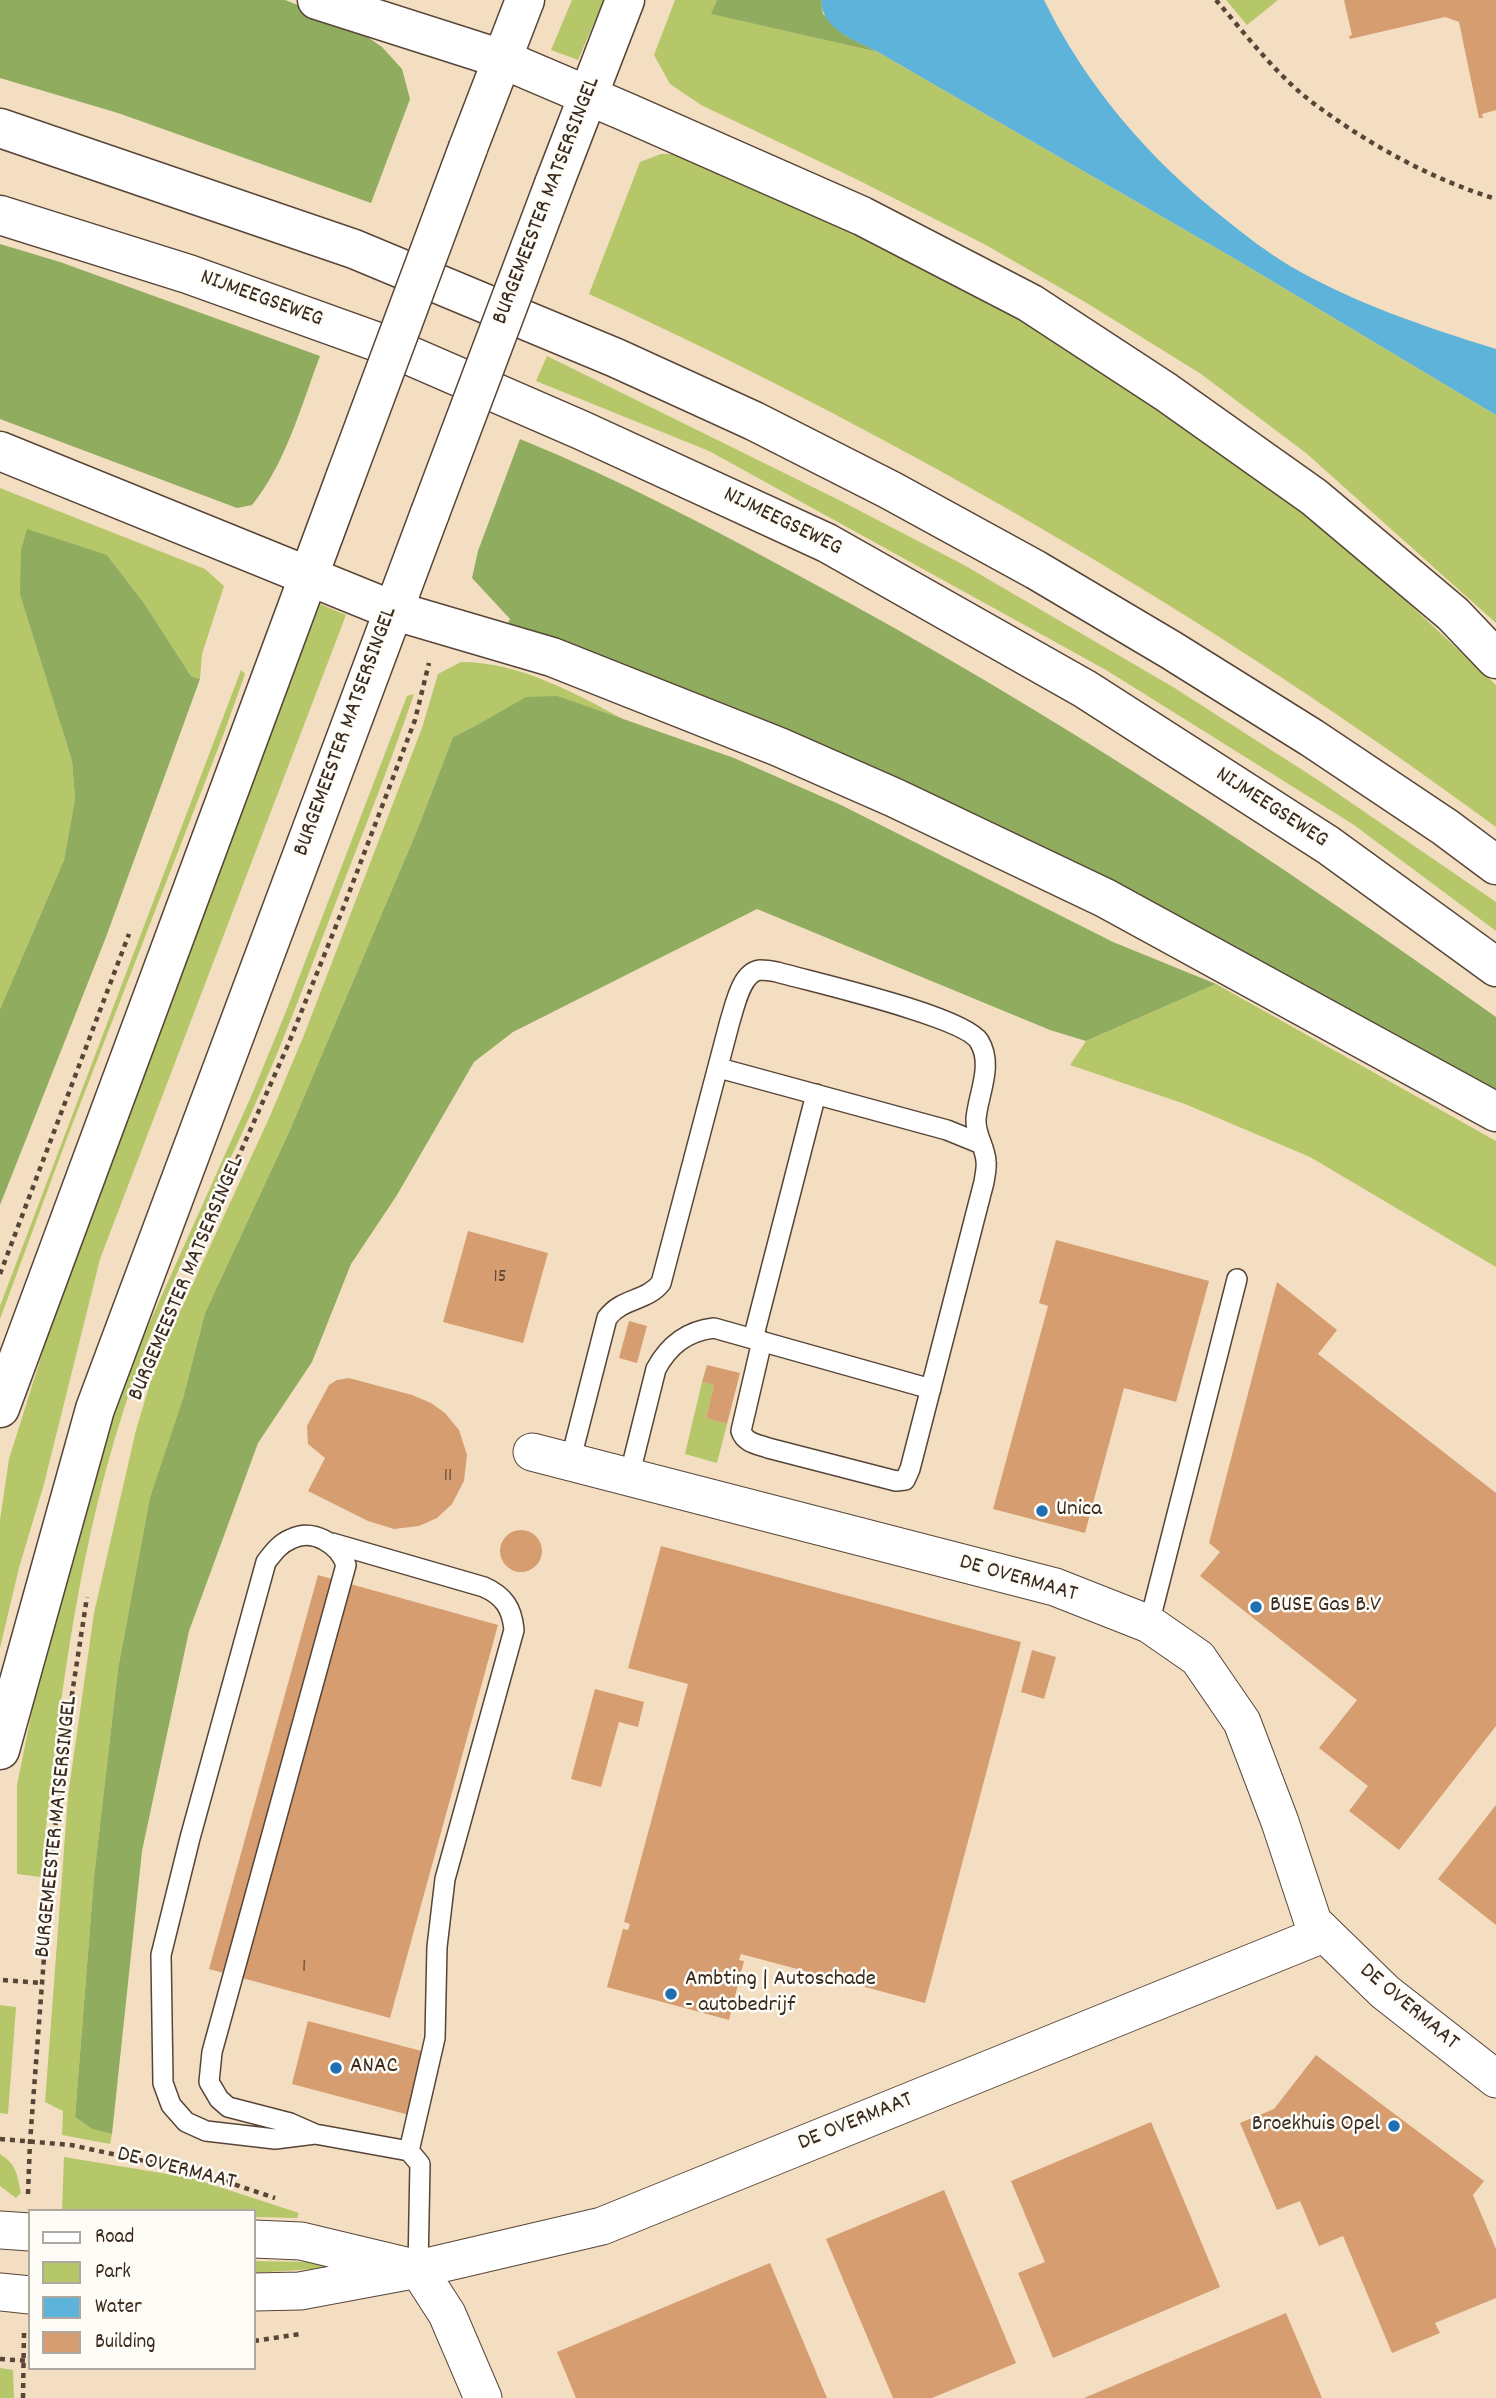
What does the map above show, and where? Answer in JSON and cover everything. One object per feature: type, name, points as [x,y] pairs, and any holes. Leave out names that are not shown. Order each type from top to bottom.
[{"type":"main road","points":[[317,0],[502,59],[862,216],[1030,303],[1166,392],[1314,497],[1453,614],[1496,659]]},
{"type":"main road","points":[[0,1408],[525,0]]},
{"type":"main road","name":"BURGEMEESTER MATSERSINGEL","points":[[0,1750],[94,1409],[392,610],[625,0]]},
{"type":"main road","points":[[0,128],[354,249],[616,358],[754,421],[1012,557],[1171,650],[1312,738],[1445,827],[1496,865]]},
{"type":"main road","name":"NIJMEEGSEWEG","points":[[0,215],[188,274],[383,344],[581,430],[827,543],[1097,696],[1328,845],[1496,967]]},
{"type":"main road","points":[[0,451],[392,610],[552,657],[779,747],[895,798],[1105,898],[1496,1112]]},
{"type":"street","name":"DE OVERMAAT","points":[[532,1452],[1055,1587],[1149,1624],[1198,1658],[1242,1722],[1280,1822],[1313,1922],[1385,1992],[1496,2079]]},
{"type":"street","name":"DE OVERMAAT","points":[[256,2291],[300,2291],[418,2269],[602,2226],[1323,1934]]},
{"type":"street","name":"DE OVERMAAT","points":[[256,2239],[301,2241],[418,2269]]},
{"type":"street","points":[[418,2269],[447,2314],[483,2398]]},
{"type":"lane","points":[[570,1462],[607,1318],[619,1305],[654,1292],[661,1283],[738,996],[752,974],[759,970],[777,972],[940,1017],[968,1030],[978,1040],[984,1055],[985,1072],[976,1120],[979,1143],[986,1162],[984,1182],[905,1480],[896,1481],[768,1448],[749,1442],[741,1431],[758,1340],[816,1094]]},
{"type":"lane","points":[[719,1068],[947,1130],[979,1143]]},
{"type":"lane","points":[[1149,1624],[1237,1279]]},
{"type":"lane","points":[[629,1477],[651,1384],[664,1354],[674,1343],[701,1329],[714,1328],[931,1389]]},
{"type":"lane","points":[[316,2134],[275,2139],[206,2131],[186,2122],[171,2105],[163,2083],[161,1955],[193,1825],[266,1562],[279,1545],[294,1537],[309,1536],[495,1592],[505,1601],[513,1616],[514,1630],[445,1879],[437,1947],[435,2038],[409,2151]]},
{"type":"lane","points":[[331,1543],[342,1554],[346,1565],[343,1581],[212,2052],[209,2082],[219,2099],[229,2107],[290,2123],[316,2134],[409,2151],[420,2164],[418,2269]]},
{"type":"path","points":[[1216,0],[1263,56],[1319,108],[1417,167],[1456,187],[1496,200]]},
{"type":"path","name":"BURGEMEESTER MATSERSINGEL","points":[[218,1204],[283,1058],[415,720],[440,622]]},
{"type":"path","name":"BURGEMEESTER MATSERSINGEL","points":[[19,2231],[30,2141],[51,1865],[66,1733],[90,1585]]},
{"type":"path","points":[[3,1980],[42,1983]]},
{"type":"path","name":"DE OVERMAAT","points":[[0,2139],[71,2145],[200,2173],[285,2202]]},
{"type":"path","points":[[18,2294],[23,2398]]},
{"type":"path","points":[[0,2360],[28,2361]]},
{"type":"green space","points":[[0,0],[285,0],[353,27],[382,47],[402,69],[410,99],[371,203],[118,113],[0,78]]},
{"type":"green space","points":[[572,0],[604,0],[578,60],[551,50]]},
{"type":"green space","points":[[675,0],[717,0],[712,14],[878,52],[1237,260],[1496,415],[1496,623],[1306,453],[1201,374],[1085,302],[984,244],[701,105],[670,84],[654,55]]},
{"type":"green space","points":[[717,0],[821,0],[823,14],[846,36],[878,52],[711,14]]},
{"type":"green space","points":[[1226,0],[1278,0],[1247,25]]},
{"type":"green space","points":[[661,154],[687,154],[874,236],[1099,361],[1290,500],[1387,583],[1496,685],[1496,827],[1281,677],[1056,537],[825,409],[589,294],[640,162]]},
{"type":"green space","points":[[0,244],[60,262],[320,356],[283,453],[264,489],[252,505],[237,508],[0,419]]},
{"type":"green space","points":[[547,356],[839,500],[964,565],[1173,687],[1318,780],[1496,902],[1496,931],[1354,825],[1106,670],[709,451],[536,381]]},
{"type":"green space","points":[[520,439],[665,505],[897,629],[1072,733],[1329,900],[1496,1017],[1496,1099],[600,662],[508,623],[510,619],[472,578],[478,551]]},
{"type":"green space","points":[[0,488],[205,569],[224,586],[202,654],[200,679],[191,676],[144,603],[107,555],[20,595],[72,761],[75,799],[64,860],[0,1009]]},
{"type":"green space","points":[[27,529],[107,555],[144,603],[191,676],[200,679],[106,937],[0,1205],[0,1009],[64,860],[75,799],[72,761],[20,595],[21,550]]},
{"type":"green space","points":[[320,604],[346,615],[100,1259],[0,1648],[0,1520],[9,1459],[59,1300],[115,1143]]},
{"type":"green space","points":[[461,662],[483,663],[525,673],[625,720],[558,696],[477,725],[453,737],[416,833],[289,1132],[205,1313],[183,1398],[150,1497],[118,1669],[94,1877],[75,2117],[92,2129],[112,2134],[110,2144],[62,2135],[63,2111],[45,2102],[68,1796],[94,1613],[136,1430],[150,1383],[172,1329],[270,1116],[304,1035],[422,728],[438,674]]},
{"type":"green space","points":[[241,670],[245,674],[224,733],[0,1319],[0,1306]]},
{"type":"green space","points":[[414,694],[283,1040],[176,1276],[134,1379],[98,1500],[84,1562],[63,1688],[41,1877],[17,1874],[17,1785],[37,1686],[91,1486],[114,1415],[140,1344],[285,1014],[407,696]]},
{"type":"green space","points":[[558,696],[734,758],[841,805],[1113,942],[1216,984],[1086,1041],[1050,1030],[757,909],[513,1032],[474,1062],[397,1195],[351,1264],[312,1362],[258,1443],[189,1631],[142,1851],[112,2134],[92,2129],[75,2117],[94,1877],[118,1669],[150,1497],[183,1398],[205,1313],[289,1132],[416,833],[453,737],[526,697]]},
{"type":"green space","points":[[1216,984],[1496,1141],[1496,1267],[1310,1157],[1185,1104],[1070,1065],[1086,1041]]},
{"type":"green space","points":[[702,1382],[714,1385],[706,1418],[727,1424],[717,1463],[685,1454]]},
{"type":"green space","points":[[0,2005],[16,2007],[8,2114],[0,2113]]},
{"type":"green space","points":[[0,2154],[15,2170],[21,2193],[16,2198],[0,2186]]},
{"type":"green space","points":[[64,2157],[192,2178],[299,2213],[297,2218],[256,2217],[256,2209],[62,2209]]},
{"type":"green space","points":[[256,2261],[312,2262],[330,2266],[256,2273]]},
{"type":"green space","points":[[0,2368],[13,2370],[14,2398],[0,2398]]},
{"type":"water","points":[[821,0],[1044,0],[1079,62],[1122,120],[1171,172],[1241,232],[1290,266],[1365,303],[1496,349],[1496,415],[1237,260],[841,33],[827,19]]},
{"type":"building","points":[[1344,0],[1496,0],[1496,110],[1482,114],[1483,118],[1479,118],[1459,22],[1445,17],[1350,39],[1349,36],[1352,35]]},
{"type":"building","points":[[468,1231],[548,1253],[523,1343],[443,1322]]},
{"type":"building","points":[[1056,1240],[1209,1281],[1176,1402],[1124,1388],[1085,1533],[993,1509],[1048,1306],[1039,1303]]},
{"type":"building","points":[[1277,1282],[1337,1330],[1318,1354],[1496,1493],[1496,1726],[1399,1850],[1349,1811],[1368,1786],[1319,1748],[1357,1700],[1200,1576],[1220,1552],[1209,1543]]},
{"type":"building","points":[[629,1321],[647,1326],[637,1363],[619,1358]]},
{"type":"building","points":[[707,1365],[740,1373],[727,1424],[706,1418],[714,1385],[702,1382]]},
{"type":"building","points":[[349,1378],[412,1395],[431,1403],[445,1413],[459,1430],[467,1455],[464,1481],[452,1504],[437,1518],[419,1526],[394,1529],[368,1521],[308,1491],[325,1458],[308,1444],[307,1426],[329,1385]]},
{"type":"building","points":[[521,1530],[536,1536],[542,1551],[536,1566],[521,1572],[506,1566],[500,1551],[506,1536]]},
{"type":"building","points":[[661,1546],[1021,1642],[925,2003],[741,1954],[739,1960],[744,1961],[729,2020],[607,1987],[623,1929],[628,1930],[630,1924],[624,1922],[688,1684],[628,1668]]},
{"type":"building","points":[[318,1575],[498,1625],[390,2018],[209,1969]]},
{"type":"building","points":[[1032,1650],[1056,1657],[1044,1699],[1021,1692]]},
{"type":"building","points":[[595,1689],[644,1702],[638,1727],[619,1722],[601,1787],[571,1779]]},
{"type":"building","points":[[1496,1805],[1496,1925],[1438,1879]]},
{"type":"building","points":[[308,2021],[429,2053],[413,2116],[292,2084]]},
{"type":"building","points":[[1316,2055],[1484,2181],[1473,2195],[1496,2249],[1496,2298],[1435,2323],[1440,2333],[1392,2353],[1343,2236],[1319,2246],[1300,2201],[1277,2210],[1240,2123],[1274,2109]]},
{"type":"building","points":[[1151,2122],[1220,2287],[1053,2358],[1018,2273],[1045,2262],[1011,2181]]},
{"type":"building","points":[[944,2190],[1016,2363],[932,2398],[893,2398],[826,2239]]},
{"type":"building","points":[[770,2263],[827,2398],[576,2398],[557,2352]]},
{"type":"building","points":[[1286,2313],[1322,2398],[1084,2398]]},
{"type":"place","name":"Unica","points":[[1042,1511]]},
{"type":"place","name":"BUSE Gas B.V","points":[[1256,1607]]},
{"type":"place","name":"Ambting | Autoschade - autobedrijf","points":[[671,1994]]},
{"type":"place","name":"ANAC","points":[[336,2068]]},
{"type":"place","name":"Broekhuis Opel","points":[[1394,2126]]}]
